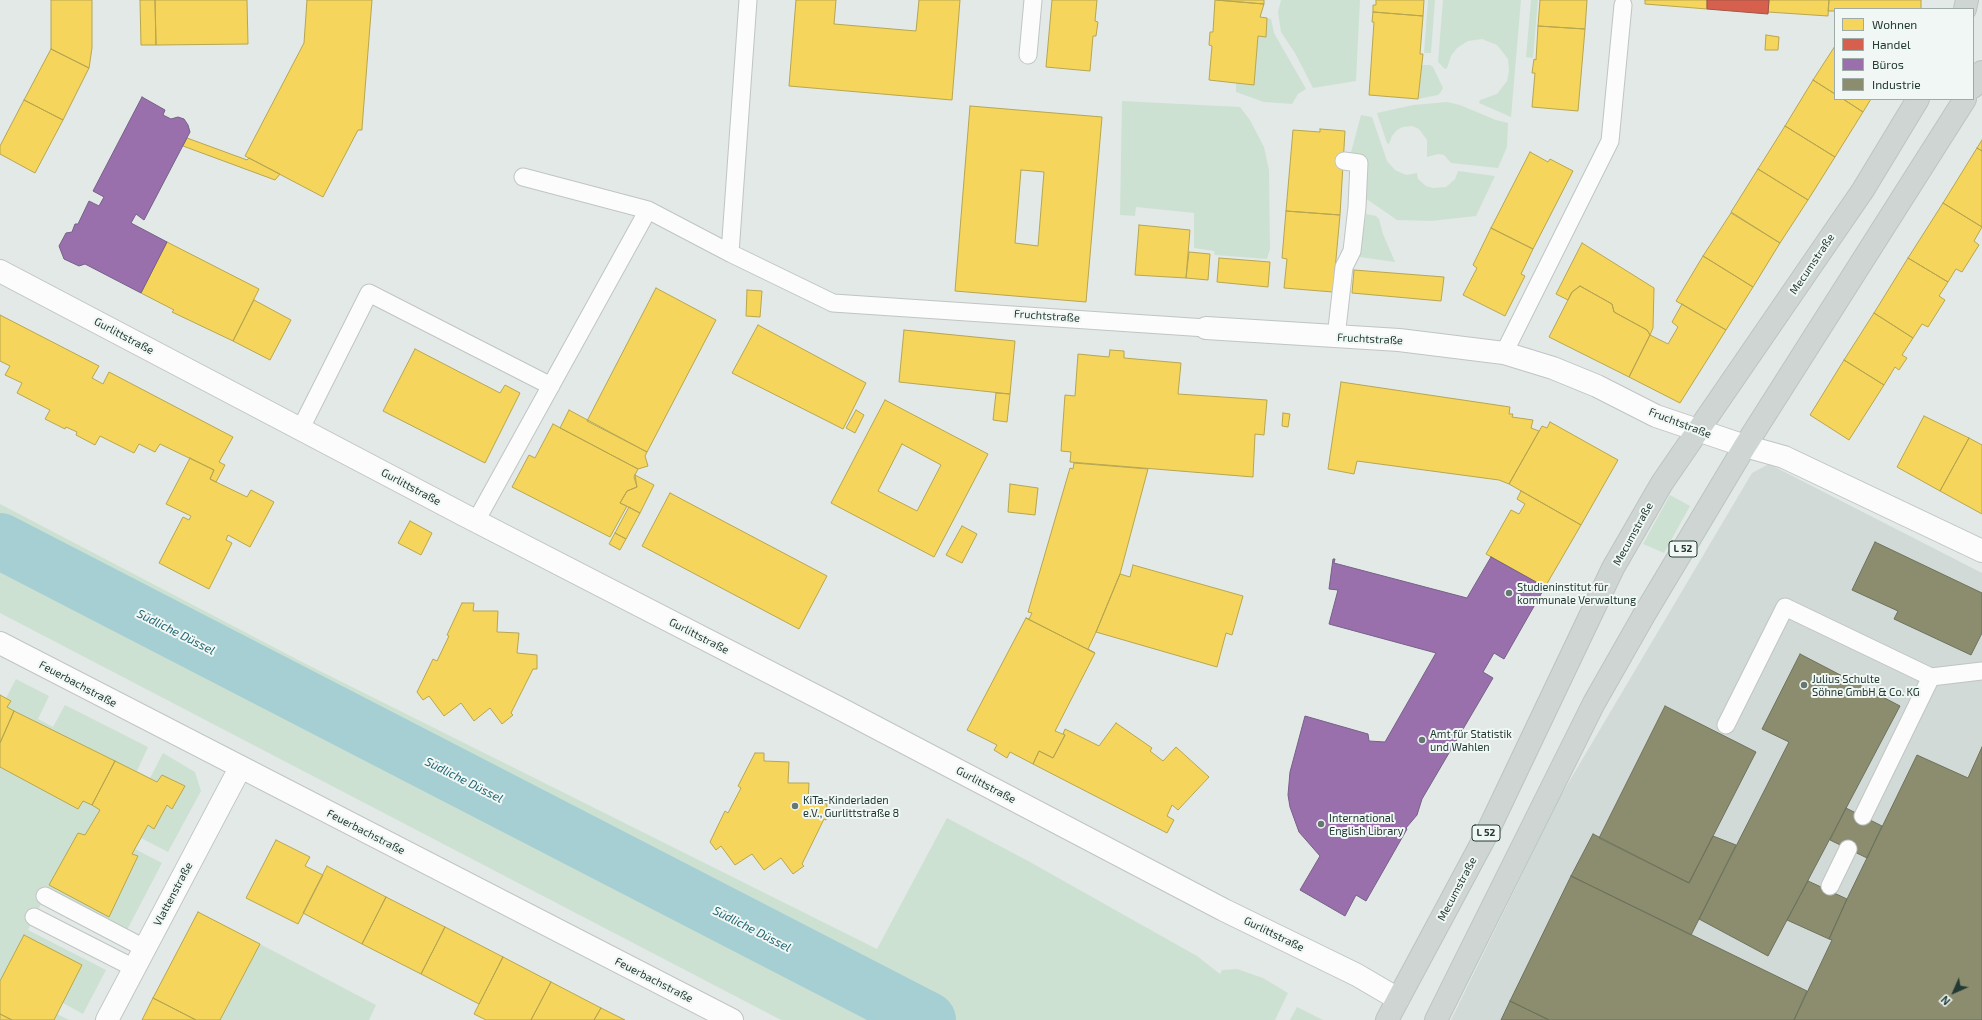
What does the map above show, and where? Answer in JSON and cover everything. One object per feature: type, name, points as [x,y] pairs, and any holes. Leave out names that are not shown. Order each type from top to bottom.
[{"type":"main road","points":[[1974,85],[1982,72]]},
{"type":"main road","name":"Mecumstraße","points":[[1387,1020],[1485,837],[1613,568],[1662,483],[1863,190],[1917,100]]},
{"type":"main road","name":"L 52","points":[[1436,1020],[1594,703],[1659,590],[1746,446],[1965,100]]},
{"type":"street","name":"Gurlittstraße","points":[[0,271],[476,521],[1224,910],[1357,975],[1398,1000]]},
{"type":"street","name":"Fruchtstraße","points":[[1206,328],[1399,340],[1504,352],[1597,386],[1656,416],[1697,431],[1784,457],[1982,551]]},
{"type":"street","name":"Feuerbachstraße","points":[[0,643],[240,768],[732,1020]]},
{"type":"street","name":"Vlattenstraße","points":[[107,1020],[240,768]]},
{"type":"lane","points":[[730,253],[748,0]]},
{"type":"lane","points":[[1028,55],[1033,0]]},
{"type":"lane","points":[[1504,352],[1610,141],[1623,5]]},
{"type":"lane","points":[[1336,337],[1344,267],[1352,251],[1357,207],[1359,163],[1344,162]]},
{"type":"lane","name":"Fruchtstraße","points":[[523,177],[648,210],[730,253],[833,303],[1206,328]]},
{"type":"lane","points":[[476,521],[648,210]]},
{"type":"lane","points":[[301,428],[369,292],[551,386]]},
{"type":"lane","points":[[1726,725],[1785,607],[1931,677],[1982,671]]},
{"type":"lane","points":[[1863,816],[1931,677]]},
{"type":"lane","points":[[1830,886],[1848,849]]},
{"type":"lane","points":[[45,896],[144,948]]},
{"type":"lane","points":[[34,917],[134,968]]},
{"type":"shaded area","name":"Julius Schulte Söhne GmbH & Co. KG","points":[[1769,464],[1982,573],[1982,1020],[1451,1020],[1560,797],[1752,473]]},
{"type":"green space","points":[[1281,0],[1360,0],[1356,81],[1313,88],[1295,53],[1281,32],[1278,12]]},
{"type":"green space","points":[[1428,0],[1435,0],[1431,53],[1424,53]]},
{"type":"green space","points":[[1443,0],[1521,0],[1511,117],[1479,103],[1480,100],[1497,94],[1507,81],[1509,71],[1508,59],[1497,45],[1482,39],[1468,41],[1457,48],[1451,56],[1447,68],[1445,69],[1438,62]]},
{"type":"green space","points":[[1531,0],[1538,0],[1533,58],[1526,57]]},
{"type":"green space","points":[[1267,18],[1271,19],[1274,33],[1306,89],[1298,94],[1292,104],[1264,102],[1236,92],[1236,83],[1254,84],[1258,36],[1266,37]]},
{"type":"green space","points":[[1422,65],[1430,65],[1433,67],[1443,88],[1438,95],[1418,99]]},
{"type":"green space","points":[[1122,101],[1240,107],[1250,120],[1264,147],[1269,170],[1270,249],[1267,259],[1215,255],[1214,251],[1194,248],[1194,213],[1136,207],[1135,216],[1120,215]]},
{"type":"green space","points":[[1447,102],[1460,105],[1496,120],[1508,123],[1507,147],[1498,168],[1451,163],[1444,155],[1438,154],[1427,157],[1427,140],[1419,129],[1412,126],[1403,127],[1397,130],[1392,136],[1389,144],[1387,143],[1377,113],[1413,105]]},
{"type":"green space","points":[[1361,115],[1372,117],[1387,161],[1395,170],[1406,175],[1417,173],[1418,179],[1426,186],[1433,188],[1446,187],[1455,179],[1458,171],[1495,176],[1476,216],[1431,221],[1397,220],[1365,198],[1367,157],[1350,156]]},
{"type":"green space","points":[[1366,214],[1376,216],[1379,219],[1383,234],[1395,262],[1359,257]]},
{"type":"green space","points":[[1670,495],[1690,506],[1664,553],[1643,544]]},
{"type":"green space","points":[[0,504],[304,663],[877,949],[947,818],[1030,862],[1197,956],[1220,974],[1222,970],[1237,969],[1263,978],[1288,993],[1275,1020],[781,1020],[0,613]]},
{"type":"green space","points":[[16,679],[49,696],[38,719],[53,727],[65,705],[148,747],[137,771],[150,778],[163,753],[195,772],[201,791],[168,852],[141,838],[135,849],[162,863],[127,930],[45,896],[28,930],[106,970],[83,1014],[63,1003],[57,1014],[69,1020],[0,1020],[0,695],[6,698]]},
{"type":"green space","points":[[260,944],[376,1005],[369,1020],[220,1020]]},
{"type":"green space","points":[[1297,1007],[1323,1020],[1290,1020]]},
{"type":"building: Wohnen","points":[[51,0],[92,0],[92,48],[89,68],[51,49]]},
{"type":"building: Wohnen","points":[[140,0],[155,0],[156,45],[141,45]]},
{"type":"building: Wohnen","points":[[155,0],[247,0],[248,44],[156,45]]},
{"type":"building: Wohnen","points":[[307,0],[372,0],[362,130],[358,130],[323,197],[245,156],[304,43]]},
{"type":"building: Wohnen","points":[[796,0],[836,0],[834,24],[916,31],[919,0],[960,0],[952,100],[789,86]]},
{"type":"building: Wohnen","points":[[1052,0],[1097,0],[1095,21],[1098,22],[1096,36],[1093,36],[1090,71],[1046,67]]},
{"type":"building: Wohnen","points":[[1215,0],[1264,4],[1260,17],[1267,18],[1266,37],[1258,36],[1254,85],[1209,80],[1212,46],[1209,45],[1210,32],[1213,32]]},
{"type":"building: Wohnen","points":[[1217,0],[1264,0],[1264,4]]},
{"type":"building: Wohnen","points":[[1376,0],[1424,0],[1423,16],[1373,12],[1373,5],[1376,5]]},
{"type":"building: Wohnen","points":[[1540,0],[1587,0],[1585,29],[1538,26]]},
{"type":"building: Wohnen","points":[[1645,0],[1707,0],[1707,9],[1645,4]]},
{"type":"building: Wohnen","points":[[1769,0],[1829,0],[1828,16],[1768,12]]},
{"type":"building: Wohnen","points":[[1829,0],[1921,0],[1921,8],[1834,8],[1834,11],[1828,11]]},
{"type":"building: Wohnen","points":[[1373,12],[1423,16],[1420,54],[1423,54],[1418,99],[1369,95],[1374,22],[1372,22]]},
{"type":"building: Wohnen","points":[[1538,26],[1585,29],[1578,111],[1532,107],[1535,73],[1532,73],[1534,59],[1536,60]]},
{"type":"building: Wohnen","points":[[1766,35],[1779,37],[1778,50],[1765,50]]},
{"type":"building: Wohnen","points":[[1834,48],[1834,93],[1813,80]]},
{"type":"building: Wohnen","points":[[51,49],[89,68],[63,120],[24,100]]},
{"type":"building: Wohnen","points":[[1813,80],[1834,93],[1834,100],[1845,100],[1863,112],[1835,157],[1785,126]]},
{"type":"building: Wohnen","points":[[24,100],[63,120],[35,173],[0,154],[0,146]]},
{"type":"building: Wohnen","points":[[1845,100],[1870,100],[1863,112]]},
{"type":"building: Wohnen","points":[[970,106],[1102,117],[1086,302],[955,291]],"holes":[[[1021,170],[1044,172],[1038,246],[1015,243]]]},
{"type":"building: Wohnen","points":[[1785,126],[1835,157],[1808,200],[1758,169]]},
{"type":"building: Wohnen","points":[[1320,129],[1345,131],[1340,215],[1286,211],[1293,130],[1320,132]]},
{"type":"building: Wohnen","points":[[187,138],[247,160],[249,158],[280,174],[275,180],[183,146]]},
{"type":"building: Wohnen","points":[[1982,140],[1982,151],[1977,148]]},
{"type":"building: Wohnen","points":[[1977,148],[1982,151],[1982,227],[1943,203]]},
{"type":"building: Wohnen","points":[[1530,152],[1548,162],[1550,159],[1573,171],[1533,249],[1491,228]]},
{"type":"building: Wohnen","points":[[1758,169],[1808,200],[1780,243],[1731,212]]},
{"type":"building: Wohnen","points":[[1943,203],[1982,227],[1974,241],[1979,245],[1962,272],[1956,269],[1948,282],[1908,258]]},
{"type":"building: Wohnen","points":[[1286,211],[1340,215],[1333,292],[1284,288],[1287,259],[1282,258]]},
{"type":"building: Wohnen","points":[[1731,213],[1780,243],[1753,287],[1703,256]]},
{"type":"building: Wohnen","points":[[1139,225],[1190,230],[1186,278],[1135,275]]},
{"type":"building: Wohnen","points":[[1491,228],[1533,249],[1521,274],[1525,276],[1505,316],[1463,295],[1477,268],[1473,265]]},
{"type":"building: Wohnen","points":[[167,242],[259,289],[233,341],[172,312],[174,310],[141,293]]},
{"type":"building: Wohnen","points":[[1582,243],[1654,288],[1653,328],[1650,335],[1647,330],[1614,312],[1612,304],[1580,286],[1572,292],[1568,300],[1556,294]]},
{"type":"building: Wohnen","points":[[1189,252],[1210,254],[1208,280],[1186,278]]},
{"type":"building: Wohnen","points":[[1703,256],[1753,287],[1726,330],[1676,301]]},
{"type":"building: Wohnen","points":[[1219,258],[1270,262],[1268,287],[1217,282]]},
{"type":"building: Wohnen","points":[[1908,258],[1948,282],[1939,296],[1945,300],[1928,327],[1922,324],[1913,338],[1874,313]]},
{"type":"building: Wohnen","points":[[1354,270],[1444,277],[1441,301],[1352,293]]},
{"type":"building: Wohnen","points":[[1580,286],[1612,304],[1614,312],[1647,330],[1650,335],[1629,377],[1549,337],[1572,292]]},
{"type":"building: Wohnen","points":[[656,288],[716,320],[647,452],[587,421]]},
{"type":"building: Wohnen","points":[[747,290],[762,291],[760,317],[746,316]]},
{"type":"building: Wohnen","points":[[254,300],[291,320],[270,360],[233,341]]},
{"type":"building: Wohnen","points":[[1682,304],[1726,330],[1680,403],[1629,377],[1650,335],[1668,344],[1678,327],[1672,322]]},
{"type":"building: Wohnen","points":[[1874,313],[1913,338],[1902,355],[1907,358],[1899,370],[1895,367],[1884,385],[1844,360]]},
{"type":"building: Wohnen","points":[[0,315],[99,366],[92,378],[103,384],[109,372],[233,437],[219,462],[225,465],[216,482],[210,479],[214,470],[160,444],[155,452],[139,444],[134,453],[100,436],[95,445],[76,435],[77,432],[66,427],[65,429],[45,419],[50,410],[17,393],[22,383],[5,375],[10,366],[0,361]]},
{"type":"building: Wohnen","points":[[758,325],[866,383],[843,429],[732,373]]},
{"type":"building: Wohnen","points":[[904,330],[1015,341],[1010,394],[899,382]]},
{"type":"building: Wohnen","points":[[415,349],[500,393],[505,385],[520,393],[485,463],[383,411]]},
{"type":"building: Wohnen","points":[[1110,350],[1124,351],[1124,358],[1181,363],[1178,394],[1267,400],[1264,435],[1255,434],[1253,477],[1070,462],[1071,452],[1061,451],[1065,395],[1075,396],[1078,354],[1109,357]]},
{"type":"building: Wohnen","points":[[1844,360],[1884,385],[1849,440],[1810,415]]},
{"type":"building: Wohnen","points":[[1341,382],[1510,407],[1509,414],[1513,414],[1512,417],[1533,420],[1531,428],[1539,431],[1509,484],[1499,480],[1357,461],[1354,474],[1328,469]]},
{"type":"building: Wohnen","points":[[996,393],[1010,394],[1007,422],[993,420]]},
{"type":"building: Wohnen","points":[[885,400],[988,454],[934,557],[831,503]],"holes":[[[902,444],[941,465],[917,511],[878,491]]]},
{"type":"building: Wohnen","points":[[569,410],[647,452],[645,456],[648,466],[638,469],[560,428]]},
{"type":"building: Wohnen","points":[[856,410],[864,415],[855,433],[846,428]]},
{"type":"building: Wohnen","points":[[1283,413],[1290,414],[1288,427],[1282,426]]},
{"type":"building: Wohnen","points":[[1924,416],[1969,438],[1940,491],[1897,467]]},
{"type":"building: Wohnen","points":[[1550,422],[1618,460],[1581,525],[1509,484],[1542,426],[1547,428]]},
{"type":"building: Wohnen","points":[[553,424],[638,469],[634,477],[637,487],[627,491],[620,503],[627,506],[610,537],[512,487],[529,455],[535,458]]},
{"type":"building: Wohnen","points":[[1969,438],[1982,445],[1982,514],[1940,491]]},
{"type":"building: Wohnen","points":[[190,458],[214,470],[210,479],[247,497],[251,490],[274,502],[250,547],[228,535],[226,540],[232,543],[209,589],[159,563],[183,517],[189,520],[191,516],[166,504]]},
{"type":"building: Wohnen","points":[[1074,463],[1148,469],[1120,574],[1088,649],[1095,653],[1026,618],[1029,619],[1032,613],[1028,612],[1070,468],[1073,469]]},
{"type":"building: Wohnen","points":[[635,475],[654,485],[640,513],[620,503],[627,491],[637,487]]},
{"type":"building: Wohnen","points":[[1010,484],[1038,488],[1035,515],[1008,512]]},
{"type":"building: Wohnen","points":[[1521,491],[1581,525],[1545,587],[1486,554],[1511,510],[1519,514],[1525,504],[1517,499]]},
{"type":"building: Wohnen","points":[[670,493],[827,576],[799,629],[642,546]]},
{"type":"building: Wohnen","points":[[629,507],[640,513],[626,539],[615,533]]},
{"type":"building: Wohnen","points":[[410,521],[432,533],[421,555],[398,543]]},
{"type":"building: Wohnen","points":[[962,526],[977,534],[962,563],[946,555]]},
{"type":"building: Wohnen","points":[[615,533],[626,539],[620,550],[609,544]]},
{"type":"building: Wohnen","points":[[1133,565],[1243,596],[1232,635],[1226,633],[1217,667],[1096,632],[1120,574],[1130,577]]},
{"type":"building: Wohnen","points":[[462,603],[474,603],[473,611],[498,611],[497,632],[519,633],[517,653],[537,655],[537,669],[533,669],[511,713],[513,715],[502,724],[490,708],[474,721],[461,703],[444,716],[429,696],[423,700],[417,692],[433,659],[437,661]]},
{"type":"building: Wohnen","points":[[1026,618],[1095,653],[1055,731],[1065,735],[1053,758],[1039,751],[1033,764],[1010,752],[1007,758],[994,750],[997,745],[967,730]]},
{"type":"building: Wohnen","points":[[0,695],[11,701],[7,707],[14,711],[0,743]]},
{"type":"building: Wohnen","points":[[14,711],[115,761],[92,805],[83,801],[78,809],[0,767],[0,743]]},
{"type":"building: Wohnen","points":[[1116,723],[1152,748],[1150,751],[1163,761],[1176,747],[1209,777],[1178,810],[1172,805],[1167,816],[1174,820],[1167,833],[1033,764],[1039,751],[1053,758],[1065,735],[1063,734],[1065,729],[1099,746]]},
{"type":"building: Wohnen","points":[[755,753],[764,753],[764,761],[789,762],[788,783],[809,783],[808,803],[827,804],[826,820],[824,819],[802,864],[804,866],[793,874],[781,858],[764,870],[752,854],[735,865],[721,846],[716,850],[710,842],[725,811],[728,813],[741,788],[738,786]]},
{"type":"building: Wohnen","points":[[115,761],[157,782],[162,775],[185,786],[172,809],[167,805],[154,829],[148,825],[132,854],[138,856],[109,917],[49,885],[78,833],[85,835],[100,810],[92,805]]},
{"type":"building: Wohnen","points":[[276,840],[310,857],[305,866],[323,875],[298,924],[246,898]]},
{"type":"building: Wohnen","points":[[327,866],[386,897],[362,944],[303,913]]},
{"type":"building: Wohnen","points":[[386,897],[445,927],[421,974],[362,944]]},
{"type":"building: Wohnen","points":[[198,912],[260,944],[220,1020],[196,1020],[153,998]]},
{"type":"building: Wohnen","points":[[445,927],[503,957],[479,1004],[421,974]]},
{"type":"building: Wohnen","points":[[24,935],[82,965],[54,1020],[12,1020],[0,1014],[0,981]]},
{"type":"building: Wohnen","points":[[503,957],[551,982],[531,1020],[486,1020],[474,1014]]},
{"type":"building: Wohnen","points":[[551,982],[601,1008],[594,1020],[531,1020]]},
{"type":"building: Wohnen","points":[[153,998],[196,1020],[142,1020]]},
{"type":"building: Wohnen","points":[[601,1008],[625,1020],[594,1020]]},
{"type":"building: Wohnen","points":[[0,1014],[12,1020],[0,1020]]},
{"type":"building: Handel","points":[[1707,0],[1769,0],[1768,14],[1707,9]]},
{"type":"building: Büros","points":[[142,97],[165,110],[163,115],[171,119],[178,117],[184,119],[190,132],[144,220],[136,214],[131,223],[167,242],[141,293],[85,264],[79,266],[64,259],[59,246],[66,233],[72,232],[75,224],[78,224],[89,201],[99,206],[104,197],[93,191]]},
{"type":"building: Büros","points":[[1491,557],[1545,587],[1504,659],[1494,653],[1483,672],[1493,678],[1422,799],[1417,815],[1406,828],[1407,829],[1366,901],[1356,895],[1345,916],[1300,890],[1320,856],[1299,832],[1290,807],[1288,795],[1290,772],[1305,716],[1368,734],[1369,741],[1385,742],[1436,653],[1329,624],[1338,590],[1329,589],[1333,559],[1335,559],[1334,563],[1467,598]]},
{"type":"building: Industrie","points":[[1875,542],[1982,593],[1982,633],[1971,655],[1894,619],[1898,611],[1852,590]]},
{"type":"building: Industrie","points":[[1800,654],[1900,706],[1768,956],[1699,919],[1789,742],[1762,729]]},
{"type":"building: Industrie","points":[[1665,706],[1756,752],[1689,883],[1599,838]]},
{"type":"building: Industrie","points":[[1982,747],[1982,1020],[1794,1020],[1832,940],[1829,939],[1847,899],[1917,755],[1968,778]]},
{"type":"building: Industrie","points":[[1846,808],[1882,826],[1867,858],[1830,840]]},
{"type":"building: Industrie","points":[[1593,834],[1689,883],[1713,836],[1736,845],[1691,935],[1571,876]]},
{"type":"building: Industrie","points":[[1571,876],[1807,991],[1794,1020],[1549,1020],[1510,1001]]},
{"type":"building: Industrie","points":[[1808,881],[1847,899],[1829,939],[1787,920]]},
{"type":"building: Industrie","points":[[1510,1001],[1549,1020],[1501,1020]]},
{"type":"waterway","name":"Südliche Düssel","points":[[0,541],[928,1020]]},
{"type":"place","name":"Studieninstitut für kommunale Verwaltung","points":[[1509,593]]},
{"type":"place","name":"Julius Schulte Söhne GmbH & Co. KG","points":[[1804,685]]},
{"type":"place","name":"Amt für Statistik und Wahlen","points":[[1422,740]]},
{"type":"place","name":"KiTa-Kinderladen e.V., Gurlittstraße 8","points":[[795,806]]},
{"type":"place","name":"International English Library","points":[[1321,824]]}]
